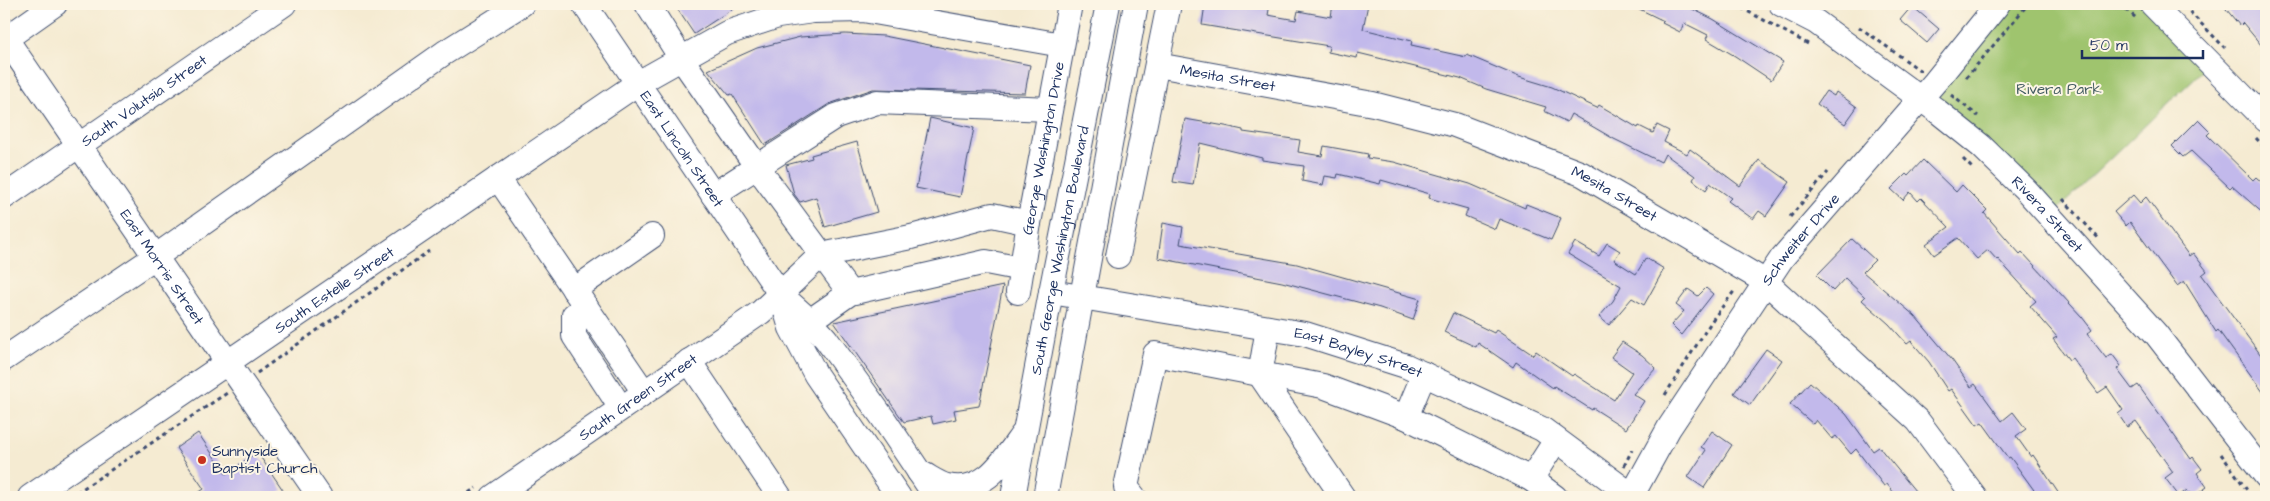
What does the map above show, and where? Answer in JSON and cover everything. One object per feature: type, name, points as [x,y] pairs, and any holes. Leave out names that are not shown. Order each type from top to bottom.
[{"type":"street","points":[[4,38],[55,4]]},
{"type":"street","name":"South Volutsia Street","points":[[4,197],[284,4]]},
{"type":"street","points":[[4,359],[155,257],[444,53],[522,4]]},
{"type":"street","name":"East Lincoln Street","points":[[584,4],[781,295],[810,321],[883,418],[936,497]]},
{"type":"street","points":[[646,4],[757,167],[850,293]]},
{"type":"street","name":"George Washington Drive","points":[[1018,292],[1028,223],[1070,4]]},
{"type":"street","name":"South George Washington Boulevard","points":[[1014,497],[1050,292],[1108,4]]},
{"type":"street","name":"South George Washington Boulevard","points":[[1045,497],[1136,4]]},
{"type":"street","points":[[1118,256],[1169,4]]},
{"type":"street","name":"Rivera Street","points":[[1781,4],[1816,22],[1982,146],[2026,190],[2156,334],[2266,476]]},
{"type":"street","name":"Schweiter Drive","points":[[1633,497],[1669,428],[1782,258],[1928,105],[1998,4]]},
{"type":"street","points":[[2152,4],[2266,120]]},
{"type":"street","name":"South Estelle Street","points":[[30,497],[638,83],[727,33],[750,23],[778,16],[841,9],[863,10],[1062,46]]},
{"type":"street","name":"East Morris Street","points":[[4,38],[320,497]]},
{"type":"street","name":"Mesita Street","points":[[1157,65],[1373,104],[1455,125],[1582,174],[1766,282],[1918,421],[1975,497]]},
{"type":"street","points":[[713,195],[836,116],[878,102],[1050,109]]},
{"type":"street","points":[[498,178],[644,392]]},
{"type":"street","points":[[821,255],[911,237],[992,215],[1028,223]]},
{"type":"street","points":[[621,408],[574,336],[574,315],[580,299],[652,236]]},
{"type":"street","name":"South Green Street","points":[[493,497],[761,312],[821,255]]},
{"type":"street","points":[[810,321],[850,293],[986,262],[1022,269]]},
{"type":"street","name":"East Bayley Street","points":[[1050,292],[1305,334],[1406,366],[1542,429],[1633,497]]},
{"type":"street","name":"East Lincoln Street","points":[[781,295],[791,328],[816,375],[899,497]]},
{"type":"street","points":[[1268,328],[1260,375],[1343,497]]},
{"type":"street","points":[[1134,497],[1126,487],[1155,354],[1323,386],[1406,417],[1532,480],[1555,497]]},
{"type":"street","points":[[689,361],[780,497]]},
{"type":"street","points":[[1406,417],[1424,374]]},
{"type":"street","points":[[918,471],[946,486],[963,487],[980,483],[998,468],[1026,429]]},
{"type":"street","points":[[1532,480],[1556,440]]},
{"type":"path","points":[[1734,4],[1816,48]]},
{"type":"path","points":[[1962,82],[2028,4]]},
{"type":"path","points":[[1928,105],[1956,88]]},
{"type":"path","points":[[1956,152],[1977,172]]},
{"type":"path","points":[[70,497],[242,383]]},
{"type":"path","points":[[2219,450],[2252,497]]},
{"type":"green space","name":"Rivera Park","points":[[2010,4],[2140,4],[2205,68],[2056,211],[1932,100]]},
{"type":"building","points":[[674,4],[740,4],[694,34]]},
{"type":"building","points":[[1205,4],[1270,4],[1268,15],[1296,20],[1298,11],[1331,17],[1333,4],[1368,4],[1363,29],[1412,41],[1411,45],[1466,57],[1467,55],[1519,77],[1552,87],[1597,108],[1599,105],[1638,128],[1639,126],[1653,133],[1657,125],[1669,131],[1664,142],[1687,154],[1690,149],[1740,186],[1759,160],[1790,182],[1766,216],[1759,211],[1753,219],[1728,201],[1731,198],[1710,183],[1706,190],[1693,180],[1695,176],[1665,154],[1661,162],[1614,139],[1571,114],[1567,122],[1544,111],[1546,107],[1486,89],[1460,78],[1358,53],[1357,58],[1328,52],[1329,46],[1202,25]]},
{"type":"building","points":[[1629,4],[1682,4],[1713,19],[1783,62],[1771,80],[1706,39],[1708,35],[1684,23],[1680,32],[1662,23],[1664,21]]},
{"type":"building","points":[[2222,4],[2261,4],[2266,10],[2266,51],[2243,23],[2240,26]]},
{"type":"building","points":[[1912,6],[1939,29],[1927,43],[1900,20]]},
{"type":"building","points":[[845,34],[884,36],[1030,65],[1025,93],[873,89],[829,104],[765,145],[732,94],[729,95],[708,70],[757,48],[800,37]]},
{"type":"building","points":[[1826,91],[1834,96],[1836,92],[1857,107],[1845,124],[1817,104]]},
{"type":"building","points":[[930,118],[974,128],[960,197],[916,188]]},
{"type":"building","points":[[1185,119],[1243,130],[1243,132],[1300,140],[1298,152],[1322,156],[1324,146],[1368,154],[1367,158],[1394,162],[1470,184],[1525,208],[1526,204],[1561,218],[1551,240],[1499,219],[1495,229],[1465,216],[1468,209],[1429,198],[1430,194],[1381,180],[1380,184],[1338,174],[1337,178],[1325,176],[1323,185],[1302,181],[1304,166],[1262,160],[1262,158],[1200,143],[1193,185],[1173,182]]},
{"type":"building","points":[[2198,120],[2210,132],[2207,135],[2253,180],[2256,177],[2266,186],[2266,216],[2232,186],[2230,188],[2191,151],[2183,157],[2172,146]]},
{"type":"building","points":[[857,142],[877,212],[825,227],[816,197],[800,202],[794,194],[786,165],[812,158],[811,155]]},
{"type":"building","points":[[1923,160],[1956,192],[1962,185],[1987,210],[1984,213],[2020,254],[2022,252],[2082,317],[2092,330],[2087,334],[2106,358],[2112,354],[2121,366],[2117,369],[2132,389],[2138,385],[2191,459],[2193,457],[2202,469],[2197,473],[2207,487],[2193,497],[2187,490],[2179,496],[2165,478],[2173,472],[2136,421],[2127,427],[2118,414],[2123,410],[2107,387],[2098,393],[2072,358],[2069,360],[2053,339],[2057,337],[2030,306],[2036,301],[1988,250],[1977,259],[1958,238],[1934,255],[1926,244],[1949,227],[1921,198],[1918,201],[1910,192],[1903,200],[1891,189],[1906,174],[1908,176]]},
{"type":"building","points":[[2133,195],[2140,203],[2146,197],[2189,256],[2193,253],[2207,271],[2202,275],[2266,362],[2266,396],[2218,330],[2216,332],[2184,281],[2177,286],[2130,222],[2126,226],[2114,212]]},
{"type":"building","points":[[1163,223],[1183,227],[1180,244],[1297,264],[1420,299],[1413,320],[1380,308],[1282,282],[1158,258]]},
{"type":"building","points":[[1852,239],[1875,260],[1863,272],[1915,316],[1952,360],[1971,387],[1975,384],[2002,421],[2013,412],[2026,429],[2016,436],[2031,457],[2033,455],[2061,497],[2039,497],[1982,422],[1977,425],[1951,389],[1948,391],[1929,362],[1911,341],[1907,344],[1889,324],[1862,300],[1865,297],[1845,278],[1833,291],[1817,275]]},
{"type":"building","points":[[1575,242],[1599,256],[1607,243],[1620,251],[1614,260],[1636,274],[1646,258],[1664,269],[1644,305],[1632,298],[1609,325],[1599,317],[1613,301],[1621,286],[1568,254]]},
{"type":"building","points":[[1003,286],[979,406],[954,410],[956,419],[933,424],[931,416],[904,422],[834,322]]},
{"type":"building","points":[[1706,288],[1713,294],[1681,335],[1671,325],[1684,311],[1676,305],[1688,289],[1698,296]]},
{"type":"building","points":[[1453,313],[1494,333],[1496,330],[1533,355],[1536,351],[1572,376],[1574,374],[1614,400],[1632,372],[1611,357],[1622,342],[1642,355],[1656,368],[1633,394],[1644,401],[1626,429],[1554,386],[1553,388],[1516,362],[1513,367],[1478,343],[1476,347],[1444,332]]},
{"type":"building","points":[[1766,349],[1782,360],[1750,405],[1734,393]]},
{"type":"building","points":[[1810,382],[1846,414],[1873,451],[1879,447],[1920,497],[1888,497],[1894,493],[1887,484],[1884,486],[1856,449],[1851,454],[1836,436],[1832,439],[1816,420],[1813,424],[1790,404]]},
{"type":"building","points":[[1712,431],[1732,445],[1704,488],[1688,477],[1706,450],[1701,447]]},
{"type":"building","points":[[198,433],[226,474],[257,452],[283,490],[272,497],[192,497],[204,489],[176,448]]},
{"type":"place","name":"Sunnyside Baptist Church","points":[[202,460]]}]
